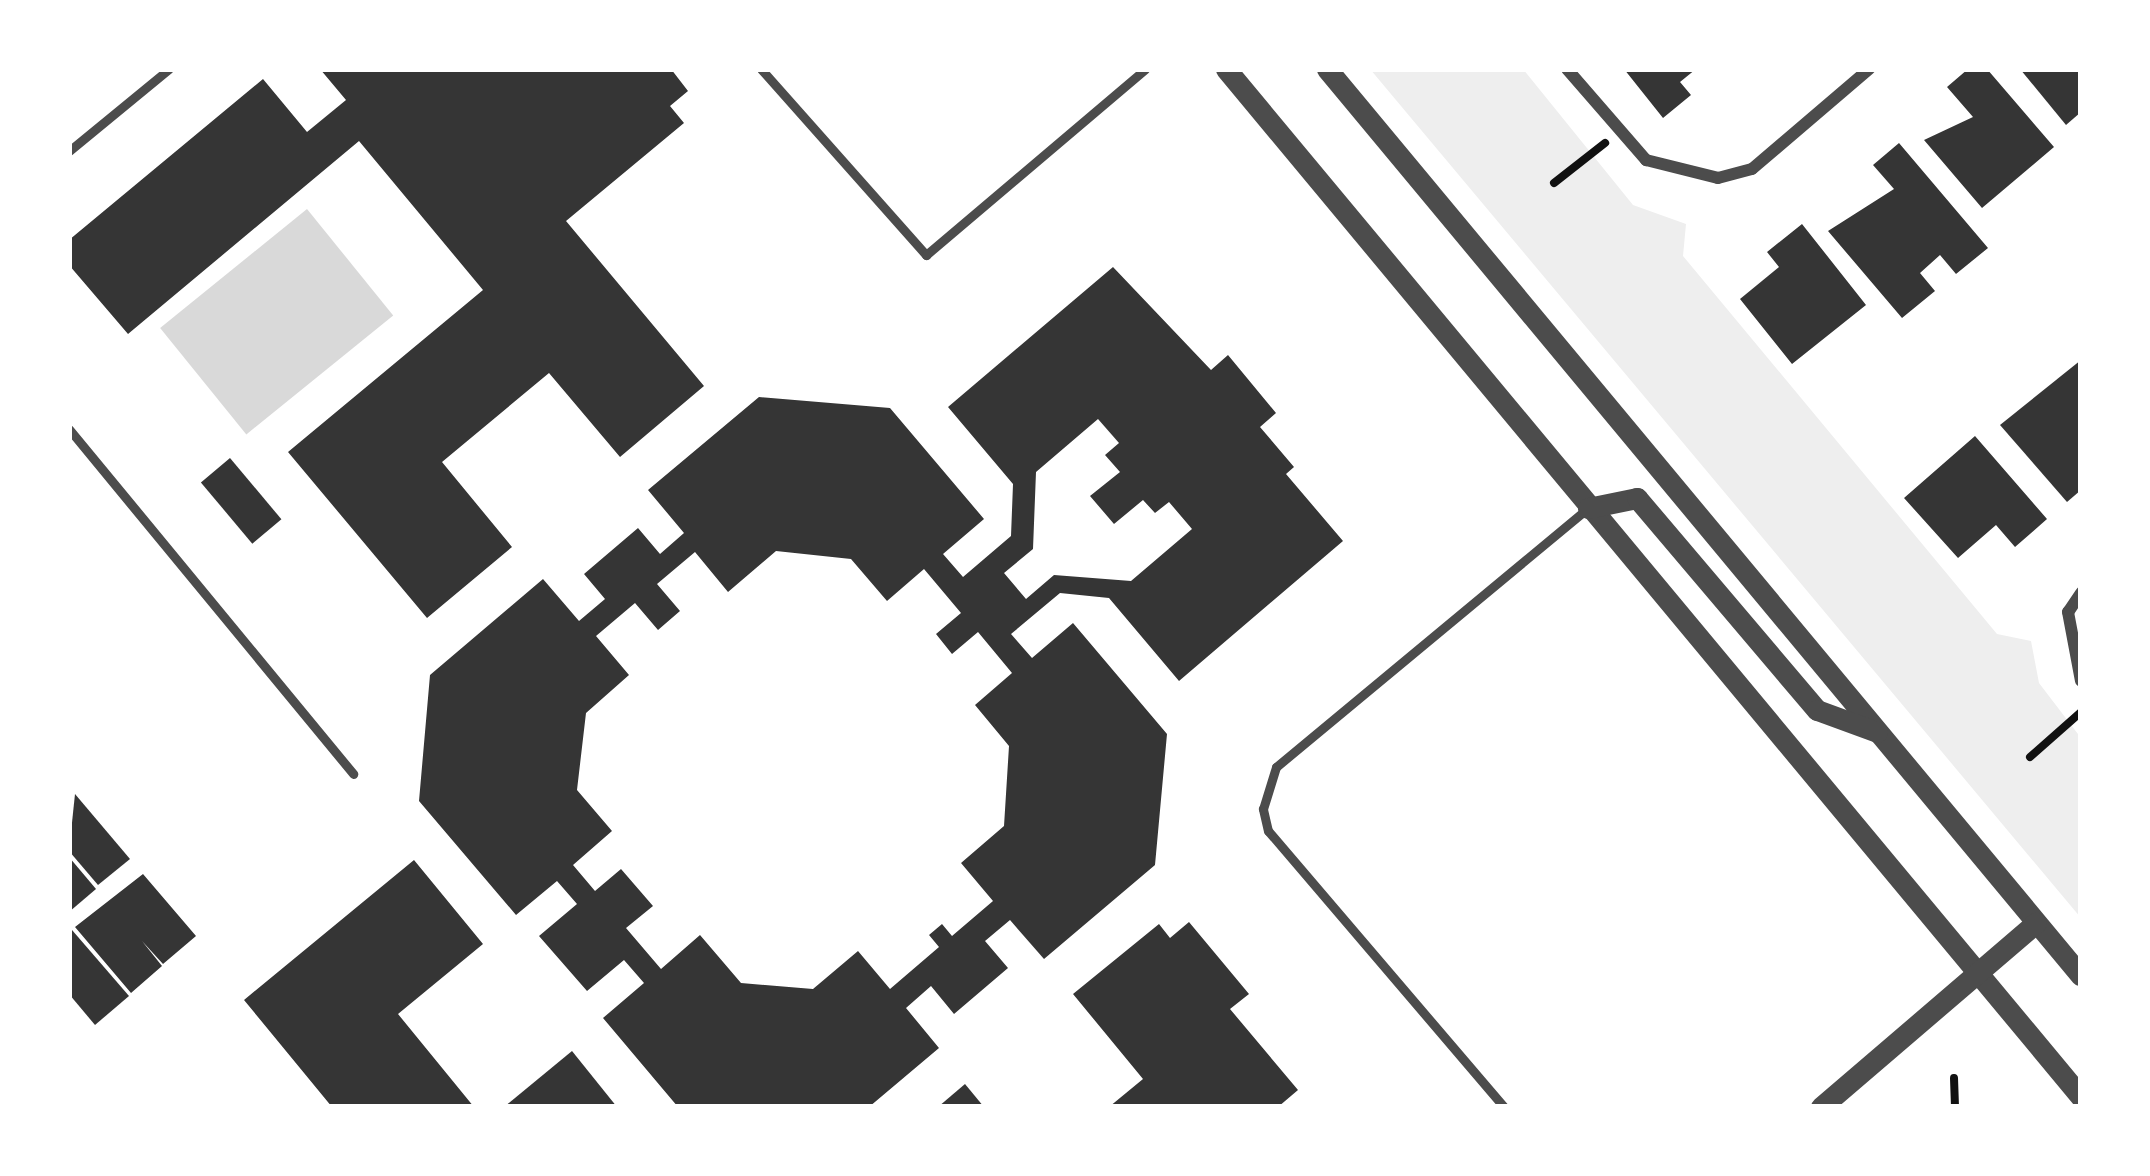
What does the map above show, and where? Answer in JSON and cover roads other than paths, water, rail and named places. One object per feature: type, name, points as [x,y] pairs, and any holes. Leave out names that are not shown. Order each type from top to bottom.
[{"type":"street","points":[[1226,69],[2081,1097]]},
{"type":"street","points":[[1327,69],[2081,976]]},
{"type":"street","points":[[1567,69],[1618,133],[1672,175],[1718,178],[1752,169],[1869,69]]},
{"type":"street","points":[[1588,508],[1636,498],[1817,710],[1877,732]]},
{"type":"street","points":[[2081,592],[2068,612],[2081,681]]},
{"type":"street","points":[[1821,1107],[2036,923]]},
{"type":"lane","points":[[69,151],[169,69]]},
{"type":"lane","points":[[761,69],[926,254],[1145,69]]},
{"type":"lane","points":[[69,430],[353,774]]},
{"type":"lane","points":[[1504,1107],[1268,831],[1263,809],[1276,767],[1588,508]]}]
